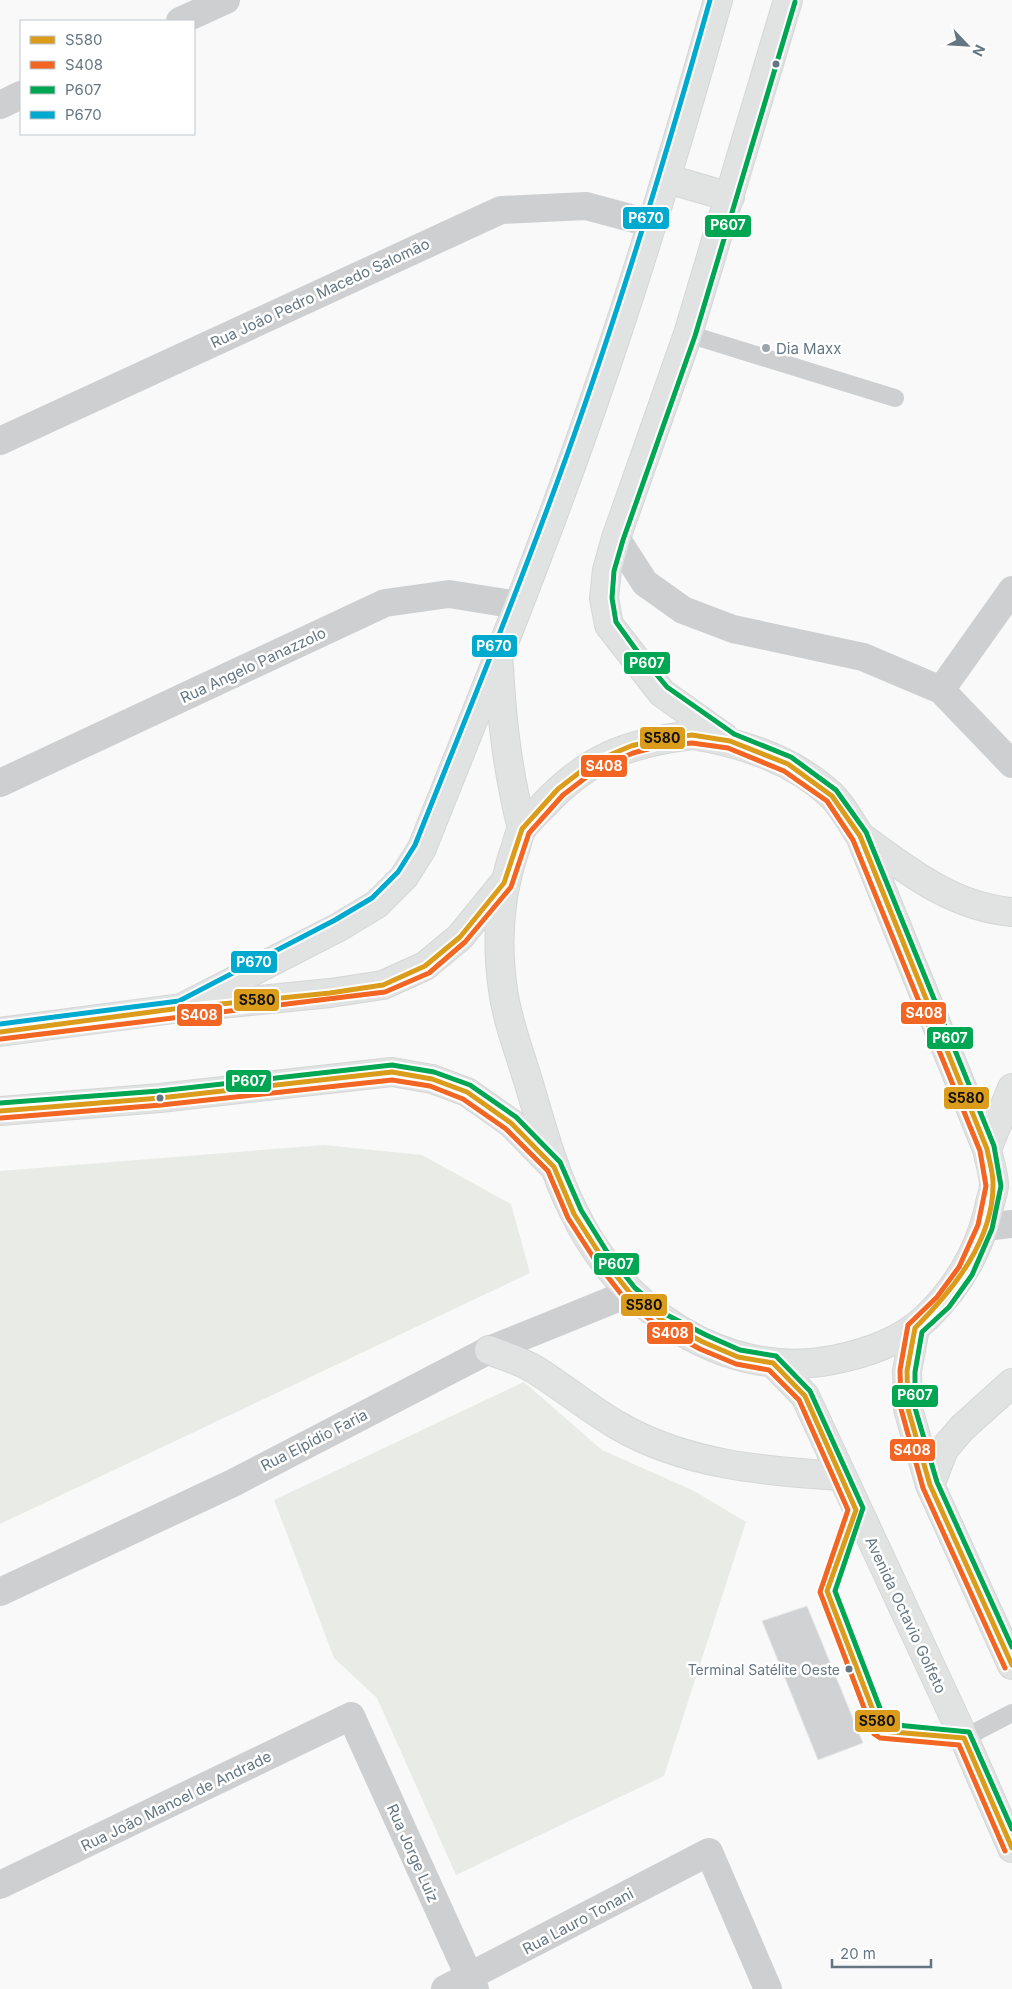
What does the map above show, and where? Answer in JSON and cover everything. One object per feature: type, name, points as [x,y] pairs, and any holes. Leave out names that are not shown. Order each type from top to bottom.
[{"type":"main road","points":[[181,1008],[339,927],[376,904],[404,877],[422,848],[518,606],[593,403],[668,179],[718,0]]},
{"type":"main road","points":[[730,741],[662,693],[609,626],[604,598],[607,570],[616,538],[688,334],[788,0]]},
{"type":"main road","points":[[668,179],[730,196]]},
{"type":"main road","points":[[498,657],[503,735],[510,779],[522,829]]},
{"type":"main road","points":[[692,735],[730,741],[788,764],[832,796],[860,836],[987,1149],[994,1186],[985,1227],[966,1271],[943,1302],[915,1328],[885,1346],[851,1356],[814,1363],[773,1363],[738,1357],[703,1342],[663,1321],[630,1293],[603,1258],[574,1214],[554,1167],[503,993],[498,940],[504,884],[522,829],[558,789],[593,762],[631,746],[658,739],[692,735]]},
{"type":"main road","points":[[860,836],[913,876],[942,892],[995,911],[1012,912]]},
{"type":"main road","points":[[0,1032],[181,1008],[330,993],[384,984],[425,966],[460,937],[504,884]]},
{"type":"main road","points":[[0,1112],[160,1098],[392,1072],[432,1080],[467,1092],[511,1123],[554,1167]]},
{"type":"main road","points":[[987,1149],[1012,1088]]},
{"type":"main road","points":[[915,1328],[907,1371],[908,1409],[930,1485],[1012,1665]]},
{"type":"main road","points":[[489,1350],[533,1368],[617,1425],[661,1447],[723,1464],[776,1471],[841,1476]]},
{"type":"main road","name":"Avenida Octavio Golfeto","points":[[773,1363],[805,1396],[856,1510],[964,1738],[1012,1848]]},
{"type":"main road","points":[[930,1485],[944,1449],[962,1428],[1012,1383]]},
{"type":"street","points":[[182,20],[226,0]]},
{"type":"street","points":[[0,105],[20,95]]},
{"type":"street","name":"Rua João Pedro Macedo Salomão","points":[[0,441],[501,210],[586,206],[653,224]]},
{"type":"street","points":[[616,538],[645,583],[683,610],[733,629],[863,657],[941,690],[1012,764]]},
{"type":"street","points":[[941,690],[1012,590]]},
{"type":"street","name":"Rua Angelo Panazzolo","points":[[0,783],[385,603],[449,594],[518,606]]},
{"type":"street","points":[[985,1227],[1012,1224]]},
{"type":"street","name":"Rua Elpídio Faria","points":[[0,1592],[232,1483],[489,1350],[630,1293]]},
{"type":"street","name":"Rua João Manoel de Andrade","points":[[0,1886],[351,1716]]},
{"type":"street","name":"Rua Jorge Luiz","points":[[351,1716],[473,1983]]},
{"type":"street","name":"Rua Lauro Tonani","points":[[445,1989],[473,1983],[709,1852],[768,1989]]},
{"type":"lane","points":[[688,334],[895,398]]},
{"type":"lane","points":[[856,1510],[827,1591],[881,1731],[964,1738],[1012,1713]]},
{"type":"shaded area","points":[[324,1145],[422,1155],[511,1204],[530,1273],[0,1524],[0,1171]]},
{"type":"shaded area","points":[[524,1382],[602,1450],[694,1491],[746,1522],[664,1776],[456,1875],[377,1698],[334,1658],[274,1500]]},
{"type":"building","name":"Terminal Satélite Oeste","points":[[807,1606],[863,1743],[818,1760],[762,1621]]},
{"type":"transit line","name":"P670","points":[[0,1024],[179,1001],[335,920],[372,898],[398,872],[415,845],[512,602],[567,455],[643,229],[710,0]]},
{"type":"transit line","name":"P607","points":[[795,2],[695,336],[623,540],[614,571],[612,598],[616,622],[667,687],[734,734],[791,757],[836,790],[866,832],[994,1146],[1001,1186],[992,1229],[972,1275],[949,1307],[922,1332],[915,1372],[915,1408],[937,1482],[1012,1647]]},
{"type":"transit line","name":"S580","points":[[0,1032],[181,1008],[330,993],[383,985],[425,966],[460,937],[504,883],[522,829],[558,789],[593,762],[631,746],[658,739],[692,735],[730,741],[788,764],[832,796],[860,836],[987,1149],[993,1183],[987,1224],[979,1244],[957,1280],[915,1328]]},
{"type":"transit line","name":"S408","points":[[1,1039],[385,992],[429,973],[465,942],[511,887],[529,833],[563,795],[597,769],[633,753],[659,746],[692,743],[728,748],[784,771],[827,801],[853,840],[980,1151],[986,1186],[978,1225],[959,1267],[937,1297],[908,1325],[900,1370],[901,1409],[923,1488],[1005,1668]]},
{"type":"transit line","name":"P607","points":[[0,1103],[159,1091],[392,1065],[434,1072],[470,1085],[516,1117],[560,1162],[581,1210],[609,1255],[635,1288],[667,1315],[706,1335],[740,1350],[776,1356],[810,1391],[863,1508],[835,1591],[886,1724],[969,1732],[1012,1829]]},
{"type":"transit line","name":"S580","points":[[0,1111],[160,1098],[392,1072],[432,1079],[467,1092],[511,1123],[554,1167],[574,1214],[603,1259],[630,1293],[663,1321],[703,1342],[738,1357],[773,1363],[805,1396],[856,1510],[827,1591],[881,1731],[964,1738],[1012,1848]]},
{"type":"transit line","name":"S408","points":[[1,1118],[161,1105],[392,1080],[430,1086],[463,1099],[506,1129],[548,1171],[568,1218],[597,1263],[625,1299],[659,1327],[700,1349],[736,1364],[769,1370],[799,1400],[848,1510],[820,1592],[874,1734],[880,1738],[959,1745],[1005,1851]]},
{"type":"transit line","name":"S580","points":[[915,1328],[907,1371],[908,1409],[930,1485],[1012,1665]]},
{"type":"place","name":"Dia Maxx","points":[[766,348]]},
{"type":"place","name":"Terminal Satélite Oeste","points":[[849,1669]]}]
